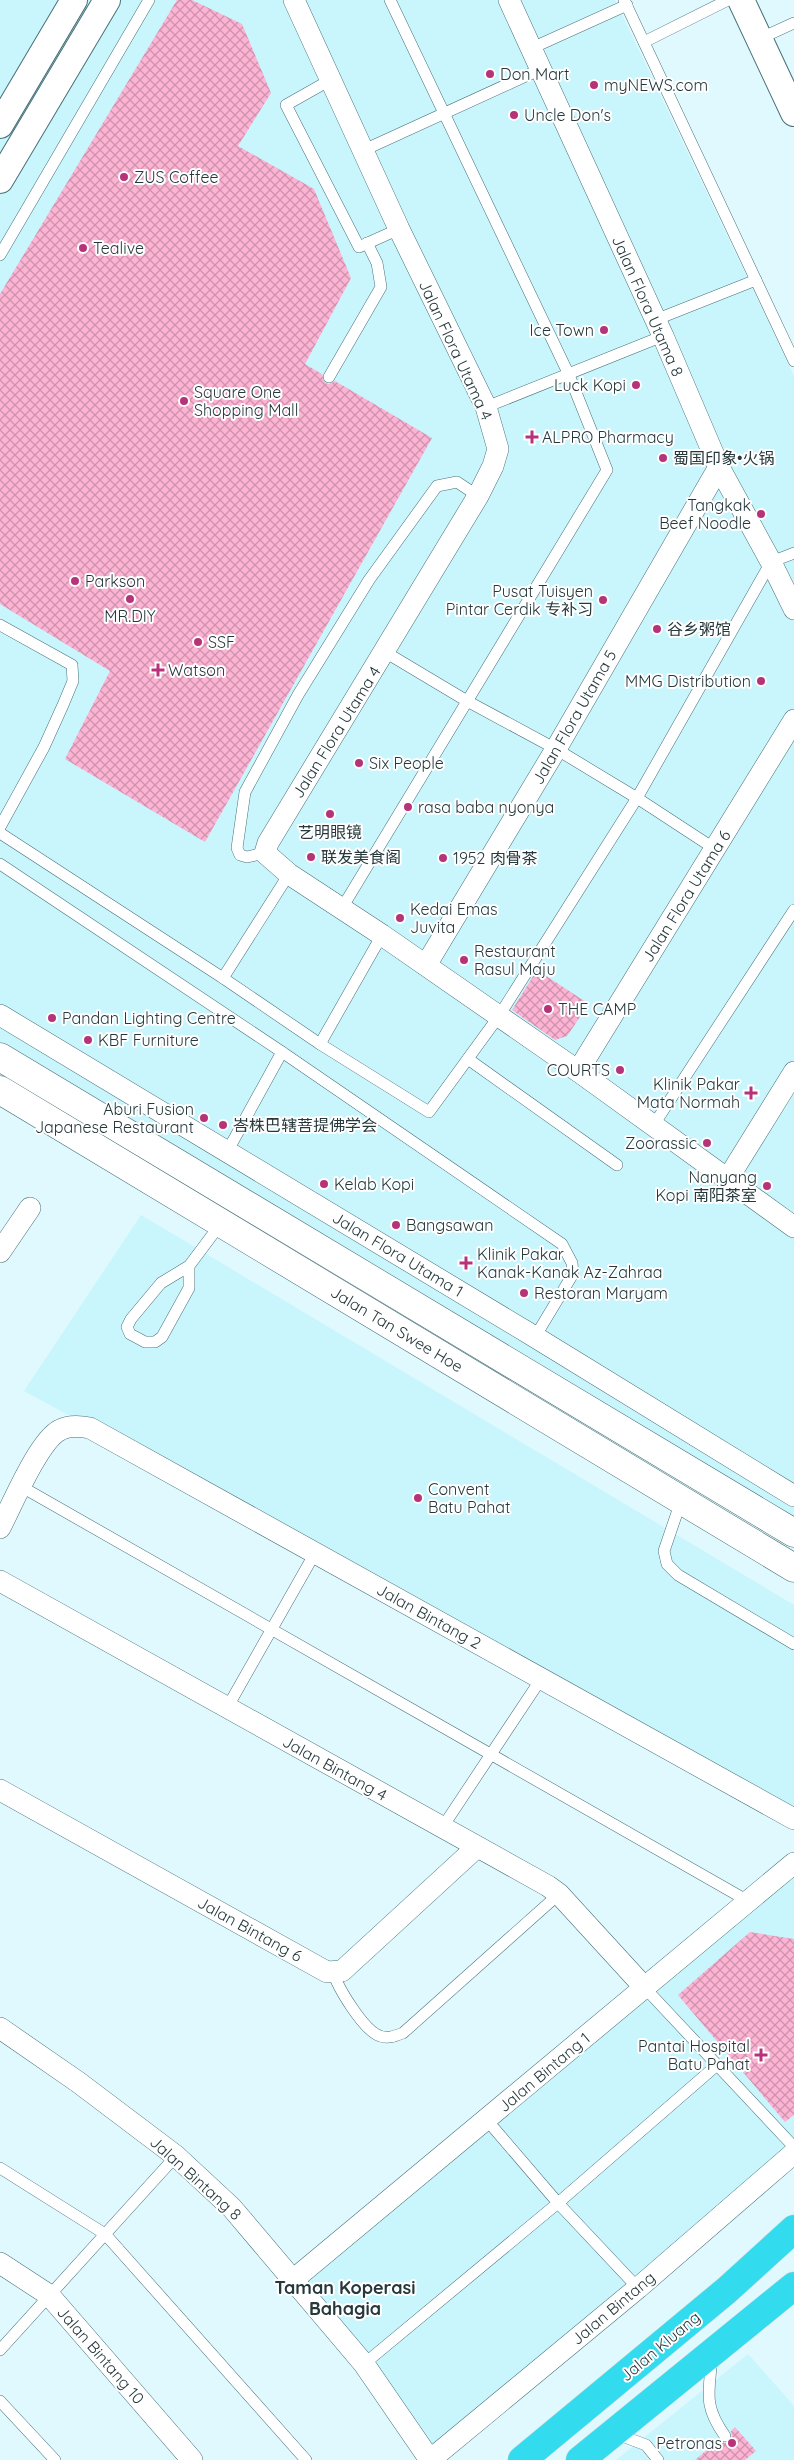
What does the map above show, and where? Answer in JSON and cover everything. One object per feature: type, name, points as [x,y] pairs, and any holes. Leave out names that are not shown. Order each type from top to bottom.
[{"type":"highway","name":"Jalan Kluang","points":[[522,2460],[727,2290],[794,2229]]},
{"type":"highway","points":[[580,2460],[793,2289]]},
{"type":"main road","name":"Jalan Tan Swee Hoe","points":[[0,1057],[794,1533]]},
{"type":"main road","name":"Jalan Tan Swee Hoe","points":[[0,1090],[794,1568]]},
{"type":"street","points":[[0,125],[74,0]]},
{"type":"street","points":[[0,180],[107,0]]},
{"type":"street","name":"Jalan Flora Utama 4","points":[[266,848],[478,496],[493,466],[498,449],[486,407],[399,229],[332,79],[294,0]]},
{"type":"street","name":"Jalan Flora Utama 8","points":[[509,0],[659,328],[719,467],[771,562],[794,609]]},
{"type":"street","points":[[741,0],[794,113]]},
{"type":"street","name":"Jalan Flora Utama 5","points":[[426,965],[556,748],[719,467]]},
{"type":"street","name":"Jalan Flora Utama 6","points":[[578,1071],[794,720]]},
{"type":"street","points":[[266,848],[289,874],[382,935],[578,1071],[794,1227]]},
{"type":"street","name":"Jalan Flora Utama 1","points":[[0,1015],[535,1337],[794,1496]]},
{"type":"street","points":[[727,1180],[794,1072]]},
{"type":"street","points":[[0,1252],[30,1208]]},
{"type":"street","name":"Jalan Bintang 2","points":[[22,1487],[46,1440],[60,1430],[77,1426],[90,1428],[794,1819]]},
{"type":"street","points":[[0,1528],[22,1487]]},
{"type":"street","name":"Jalan Bintang 4","points":[[0,1582],[559,1894],[645,1988]]},
{"type":"street","name":"Jalan Bintang 6","points":[[0,1790],[327,1972],[333,1971]]},
{"type":"street","points":[[333,1971],[342,1971],[477,1847]]},
{"type":"street","name":"Jalan Bintang 1","points":[[293,2280],[794,1862]]},
{"type":"street","name":"Jalan Bintang 8","points":[[0,2028],[78,2082],[176,2156],[232,2208],[364,2364],[430,2460]]},
{"type":"street","name":"Jalan Bintang","points":[[430,2460],[638,2288],[794,2153]]},
{"type":"street","name":"Jalan Bintang 10","points":[[0,2263],[49,2295],[192,2460]]},
{"type":"lane","points":[[0,255],[149,0]]},
{"type":"lane","points":[[342,908],[607,470],[569,374],[390,0]]},
{"type":"lane","points":[[644,42],[728,0]]},
{"type":"lane","points":[[532,48],[626,2],[756,280],[789,337],[794,362]]},
{"type":"lane","points":[[759,39],[794,23]]},
{"type":"lane","points":[[364,150],[541,69]]},
{"type":"lane","points":[[332,79],[286,106],[359,247],[399,229]]},
{"type":"lane","points":[[329,378],[381,287],[377,263],[367,243]]},
{"type":"lane","points":[[486,407],[569,374],[756,280]]},
{"type":"lane","points":[[266,848],[247,857],[240,855],[237,848],[245,792],[298,695],[369,580],[437,486],[457,482],[478,496]]},
{"type":"lane","points":[[0,833],[223,978],[320,1044],[426,1112],[430,1111],[499,1016],[637,798],[771,562],[794,553]]},
{"type":"lane","points":[[0,626],[72,665],[73,681],[44,747],[0,827]]},
{"type":"lane","points":[[385,652],[467,701],[556,748],[715,849]]},
{"type":"lane","points":[[0,864],[282,1052],[562,1244],[572,1263],[573,1274],[535,1337]]},
{"type":"lane","points":[[223,978],[289,874]]},
{"type":"lane","points":[[653,1126],[794,910]]},
{"type":"lane","points":[[320,1044],[382,935]]},
{"type":"lane","points":[[227,1152],[282,1052]]},
{"type":"lane","points":[[468,1059],[617,1165]]},
{"type":"lane","points":[[189,1266],[189,1288],[162,1337],[155,1342],[145,1342],[130,1334],[127,1327],[131,1319],[161,1283],[189,1266],[222,1222]]},
{"type":"lane","points":[[22,1487],[271,1631],[492,1753],[748,1901]]},
{"type":"lane","points":[[681,1501],[664,1551],[667,1564],[678,1576],[794,1644]]},
{"type":"lane","points":[[227,1708],[315,1553]]},
{"type":"lane","points":[[442,1828],[541,1678]]},
{"type":"lane","points":[[333,1971],[336,1984],[369,2030],[379,2036],[391,2037],[403,2033],[559,1894]]},
{"type":"lane","points":[[645,1988],[794,2147]]},
{"type":"lane","points":[[364,2364],[558,2203],[717,2065]]},
{"type":"lane","points":[[486,2120],[558,2203],[638,2288]]},
{"type":"lane","points":[[0,2350],[176,2156]]},
{"type":"lane","points":[[0,2168],[105,2234],[306,2460]]},
{"type":"lane","points":[[712,2353],[709,2406],[713,2418],[725,2436]]},
{"type":"lane","points":[[0,2401],[55,2460]]},
{"type":"lane","points":[[614,2433],[646,2446],[658,2460]]},
{"type":"shaded area","points":[[0,0],[615,0],[794,376],[794,1529],[0,1050]]},
{"type":"shaded area","name":"Convent Batu Pahat","points":[[141,1215],[794,1605],[794,1807],[24,1391]]},
{"type":"shaded area","points":[[794,1853],[794,2162],[442,2460],[356,2367],[283,2278]]},
{"type":"shaded area","points":[[748,2354],[794,2406],[794,2460],[616,2460]]},
{"type":"building","name":"Square One Shopping Mall","points":[[177,0],[192,0],[242,24],[271,93],[238,146],[314,189],[351,278],[305,364],[322,374],[325,383],[329,384],[335,381],[432,438],[205,842],[65,759],[110,671],[0,604],[0,294]]},
{"type":"building","name":"THE CAMP","points":[[537,970],[589,1004],[567,1036],[555,1040],[512,1010]]},
{"type":"building","name":"Pantai Hospital Batu Pahat","points":[[750,1932],[794,1939],[794,2115],[785,2122],[678,1995]]},
{"type":"building","name":"Petronas","points":[[735,2427],[756,2451],[745,2460],[695,2460],[719,2440],[725,2443],[729,2442],[732,2436],[731,2431]]},
{"type":"place","name":"Don Mart","points":[[490,74]]},
{"type":"place","name":"myNEWS.com","points":[[594,85]]},
{"type":"place","name":"Uncle Don's","points":[[514,115]]},
{"type":"place","name":"ZUS Coffee","points":[[124,177]]},
{"type":"place","name":"Tealive","points":[[83,248]]},
{"type":"place","name":"Ice Town","points":[[604,330]]},
{"type":"place","name":"Luck Kopi","points":[[636,385]]},
{"type":"place","name":"Square One Shopping Mall","points":[[184,401]]},
{"type":"place","name":"ALPRO Pharmacy","points":[[532,437]]},
{"type":"place","name":"蜀国印象•火锅","points":[[663,458]]},
{"type":"place","name":"Tangkak Beef Noodle","points":[[761,514]]},
{"type":"place","name":"Parkson","points":[[75,581]]},
{"type":"place","name":"MR.DIY","points":[[130,599]]},
{"type":"place","name":"Pusat Tuisyen Pintar Cerdik 专补习","points":[[603,600]]},
{"type":"place","name":"谷乡粥馆","points":[[657,629]]},
{"type":"place","name":"SSF","points":[[198,642]]},
{"type":"place","name":"Watson","points":[[158,670]]},
{"type":"place","name":"MMG Distribution","points":[[761,681]]},
{"type":"place","name":"Six People","points":[[359,763]]},
{"type":"place","name":"rasa baba nyonya","points":[[408,807]]},
{"type":"place","name":"艺明眼镜","points":[[330,814]]},
{"type":"place","name":"联发美食阁","points":[[311,857]]},
{"type":"place","name":"1952 肉骨茶","points":[[443,858]]},
{"type":"place","name":"Kedai Emas Juvita","points":[[400,918]]},
{"type":"place","name":"Restaurant Rasul Maju","points":[[464,960]]},
{"type":"place","name":"THE CAMP","points":[[548,1009]]},
{"type":"place","name":"Pandan Lighting Centre","points":[[52,1018]]},
{"type":"place","name":"KBF Furniture","points":[[88,1040]]},
{"type":"place","name":"COURTS","points":[[620,1070]]},
{"type":"place","name":"Klinik Pakar Mata Normah","points":[[751,1093]]},
{"type":"place","name":"Aburi Fusion Japanese Restaurant","points":[[204,1118]]},
{"type":"place","name":"峇株巴辖菩提佛学会","points":[[223,1125]]},
{"type":"place","name":"Zoorassic","points":[[707,1143]]},
{"type":"place","name":"Kelab Kopi","points":[[324,1184]]},
{"type":"place","name":"Nanyang Kopi 南阳茶室","points":[[767,1186]]},
{"type":"place","name":"Bangsawan","points":[[396,1225]]},
{"type":"place","name":"Klinik Pakar Kanak-Kanak Az-Zahraa","points":[[466,1263]]},
{"type":"place","name":"Restoran Maryam","points":[[524,1293]]},
{"type":"place","name":"Convent Batu Pahat","points":[[418,1498]]},
{"type":"place","name":"Pantai Hospital Batu Pahat","points":[[761,2055]]},
{"type":"place","name":"Petronas","points":[[732,2443]]},
{"type":"district","name":"Taman Koperasi Bahagia","points":[[345,2297]]}]
